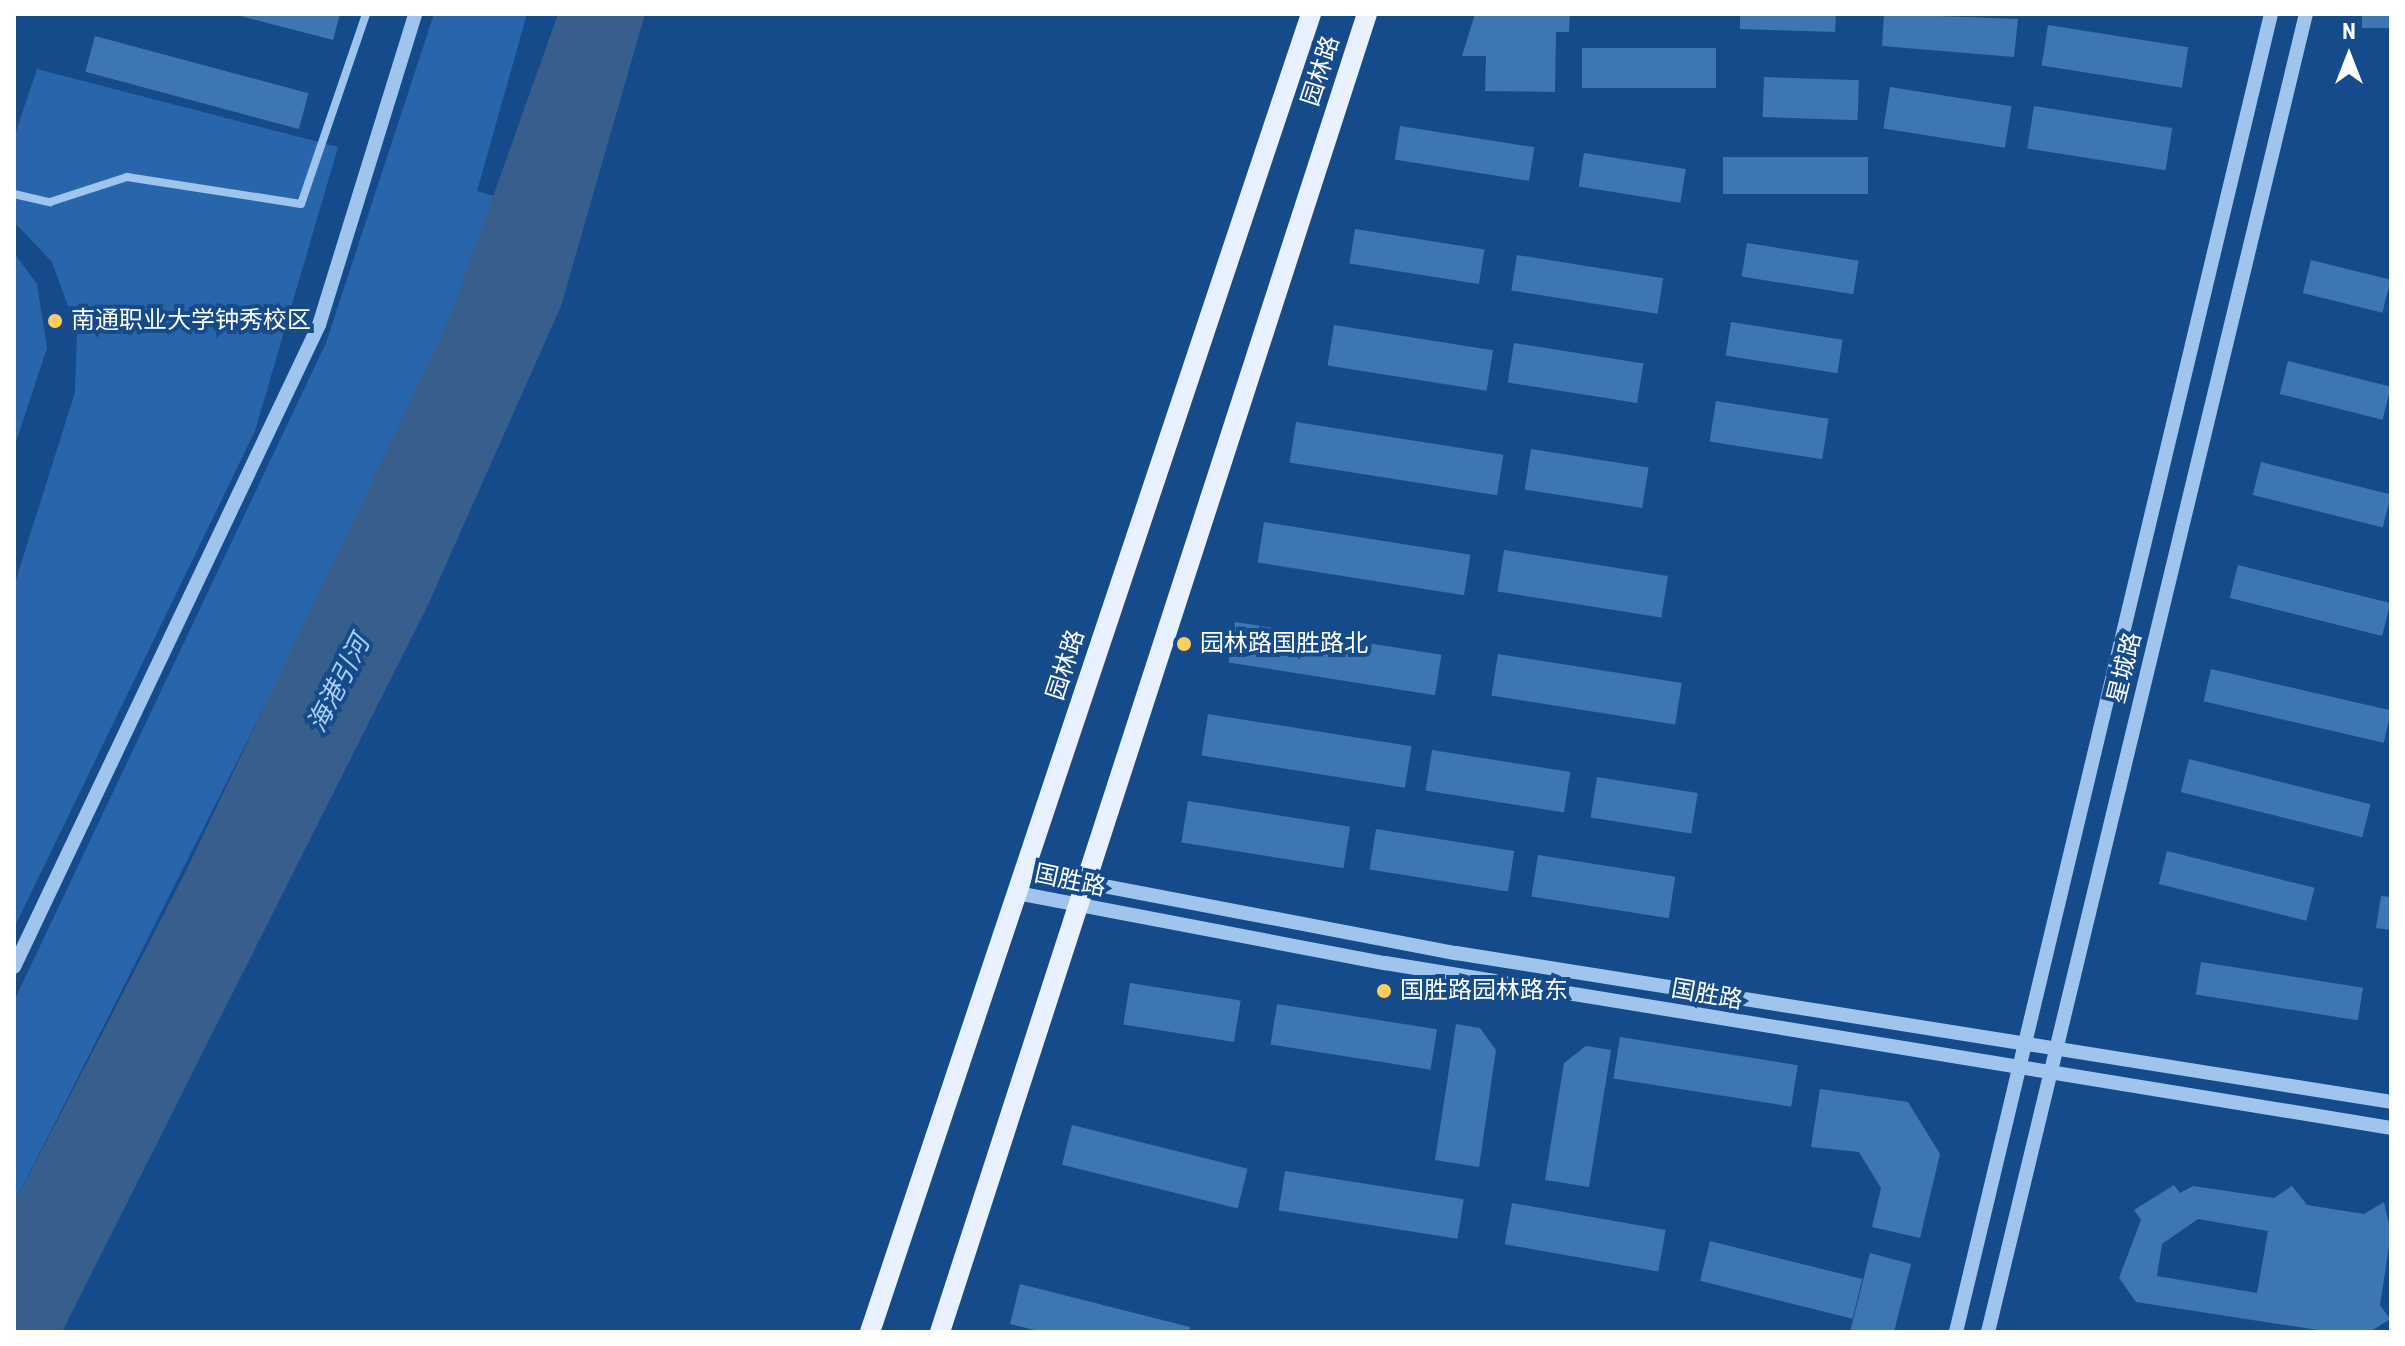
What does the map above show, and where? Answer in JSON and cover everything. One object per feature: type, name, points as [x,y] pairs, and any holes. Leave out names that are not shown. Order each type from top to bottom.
[{"type":"main road","name":"园林路","points":[[870,1332],[1311,14]]},
{"type":"main road","name":"园林路","points":[[940,1332],[1082,907],[1367,14]]},
{"type":"street","points":[[14,194],[50,202],[127,177],[301,204],[366,14]]},
{"type":"street","points":[[14,967],[319,325],[415,14]]},
{"type":"street","name":"星城路","points":[[1956,1332],[2022,1045],[2271,14]]},
{"type":"street","name":"星城路","points":[[1988,1332],[2306,14]]},
{"type":"street","name":"国胜路","points":[[1025,871],[2022,1045],[2391,1102]]},
{"type":"street","name":"国胜路","points":[[1017,893],[1082,907],[2017,1070],[2391,1128]]},
{"type":"shaded area","points":[[434,14],[527,14],[477,191],[497,197],[448,323],[326,585],[14,1204],[14,1001],[326,343]]},
{"type":"shaded area","points":[[37,69],[338,147],[255,431],[14,928],[14,586],[75,392],[77,331],[52,262],[14,222],[14,137]]},
{"type":"shaded area","points":[[14,253],[37,284],[47,348],[14,448]]},
{"type":"water","name":"海港引河","points":[[558,14],[645,14],[561,306],[428,605],[62,1332],[14,1332],[14,1204],[185,873],[448,323]]},
{"type":"building","points":[[233,14],[340,14],[333,40]]},
{"type":"building","points":[[1475,14],[1570,14],[1569,32],[1556,32],[1555,92],[1485,91],[1486,56],[1462,56]]},
{"type":"building","points":[[1740,14],[1836,14],[1835,32],[1740,29]]},
{"type":"building","points":[[1884,14],[2018,19],[2014,57],[1882,46]]},
{"type":"building","points":[[2362,14],[2391,14],[2391,28],[2362,28]]},
{"type":"building","points":[[2048,25],[2188,47],[2182,88],[2042,65]]},
{"type":"building","points":[[95,36],[308,93],[299,129],[85,72]]},
{"type":"building","points":[[1582,48],[1716,48],[1716,88],[1582,88]]},
{"type":"building","points":[[1764,77],[1859,80],[1858,120],[1763,117]]},
{"type":"building","points":[[1890,87],[2011,106],[2005,148],[1883,128]]},
{"type":"building","points":[[2034,106],[2172,128],[2166,170],[2027,148]]},
{"type":"building","points":[[1400,126],[1534,147],[1529,181],[1395,160]]},
{"type":"building","points":[[1584,153],[1686,169],[1680,203],[1579,187]]},
{"type":"building","points":[[1723,157],[1868,157],[1868,194],[1723,194]]},
{"type":"building","points":[[1355,229],[1484,249],[1479,284],[1350,264]]},
{"type":"building","points":[[1747,243],[1859,261],[1853,294],[1742,277]]},
{"type":"building","points":[[1517,255],[1663,278],[1658,314],[1511,291]]},
{"type":"building","points":[[2311,260],[2391,280],[2382,313],[2303,293]]},
{"type":"building","points":[[1731,322],[1843,340],[1837,373],[1726,356]]},
{"type":"building","points":[[1334,325],[1493,350],[1487,391],[1328,365]]},
{"type":"building","points":[[1514,343],[1643,363],[1637,403],[1508,383]]},
{"type":"building","points":[[2288,361],[2391,387],[2383,420],[2280,394]]},
{"type":"building","points":[[1716,401],[1829,419],[1822,459],[1710,441]]},
{"type":"building","points":[[1296,422],[1503,455],[1497,495],[1290,462]]},
{"type":"building","points":[[1531,449],[1649,468],[1642,508],[1525,489]]},
{"type":"building","points":[[2261,462],[2391,494],[2383,527],[2253,495]]},
{"type":"building","points":[[1264,522],[1470,555],[1464,595],[1258,562]]},
{"type":"building","points":[[1504,550],[1668,576],[1661,617],[1497,591]]},
{"type":"building","points":[[2238,565],[2390,603],[2382,636],[2230,598]]},
{"type":"building","points":[[1235,622],[1441,655],[1435,695],[1229,662]]},
{"type":"building","points":[[1498,654],[1682,683],[1675,725],[1491,695]]},
{"type":"building","points":[[2211,669],[2391,711],[2384,743],[2204,701]]},
{"type":"building","points":[[1208,714],[1411,746],[1405,788],[1201,755]]},
{"type":"building","points":[[1432,750],[1570,772],[1564,812],[1426,790]]},
{"type":"building","points":[[2189,759],[2370,804],[2362,837],[2181,792]]},
{"type":"building","points":[[1597,777],[1698,793],[1691,833],[1591,817]]},
{"type":"building","points":[[1188,801],[1350,827],[1343,868],[1181,842]]},
{"type":"building","points":[[1376,829],[1514,851],[1508,891],[1370,869]]},
{"type":"building","points":[[2167,851],[2314,888],[2306,921],[2159,884]]},
{"type":"building","points":[[1538,855],[1675,877],[1669,918],[1531,896]]},
{"type":"building","points":[[2381,896],[2391,897],[2391,930],[2376,928]]},
{"type":"building","points":[[2201,962],[2363,988],[2358,1020],[2196,995]]},
{"type":"building","points":[[1130,983],[1241,1001],[1234,1042],[1123,1024]]},
{"type":"building","points":[[1277,1004],[1437,1029],[1431,1070],[1271,1044]]},
{"type":"building","points":[[1456,1024],[1480,1028],[1496,1050],[1479,1167],[1435,1160]]},
{"type":"building","points":[[1620,1037],[1798,1065],[1791,1107],[1613,1078]]},
{"type":"building","points":[[1586,1046],[1611,1050],[1589,1187],[1545,1180],[1564,1063]]},
{"type":"building","points":[[1820,1089],[1908,1102],[1940,1154],[1920,1238],[1872,1227],[1881,1188],[1859,1152],[1811,1147]]},
{"type":"building","points":[[1072,1125],[1248,1169],[1238,1209],[1062,1165]]},
{"type":"building","points":[[1285,1171],[1464,1199],[1458,1239],[1279,1211]]},
{"type":"building","points":[[2174,1185],[2180,1193],[2193,1186],[2274,1198],[2292,1186],[2307,1205],[2364,1214],[2384,1202],[2391,1233],[2380,1305],[2390,1319],[2370,1332],[2331,1332],[2136,1302],[2119,1278],[2141,1220],[2134,1210]],"holes":[[[2198,1219],[2268,1231],[2257,1293],[2157,1276],[2162,1244]]]},
{"type":"building","points":[[1512,1203],[1666,1230],[1658,1271],[1505,1244]]},
{"type":"building","points":[[1710,1241],[1862,1279],[1852,1319],[1700,1281]]},
{"type":"building","points":[[1870,1253],[1911,1264],[1894,1332],[1850,1332]]},
{"type":"building","points":[[1020,1284],[1190,1327],[1189,1332],[1043,1332],[1010,1324]]},
{"type":"place","name":"南通职业大学钟秀校区","points":[[55,321]]},
{"type":"place","name":"园林路国胜路北","points":[[1184,644]]},
{"type":"place","name":"国胜路园林路东","points":[[1384,991]]}]
